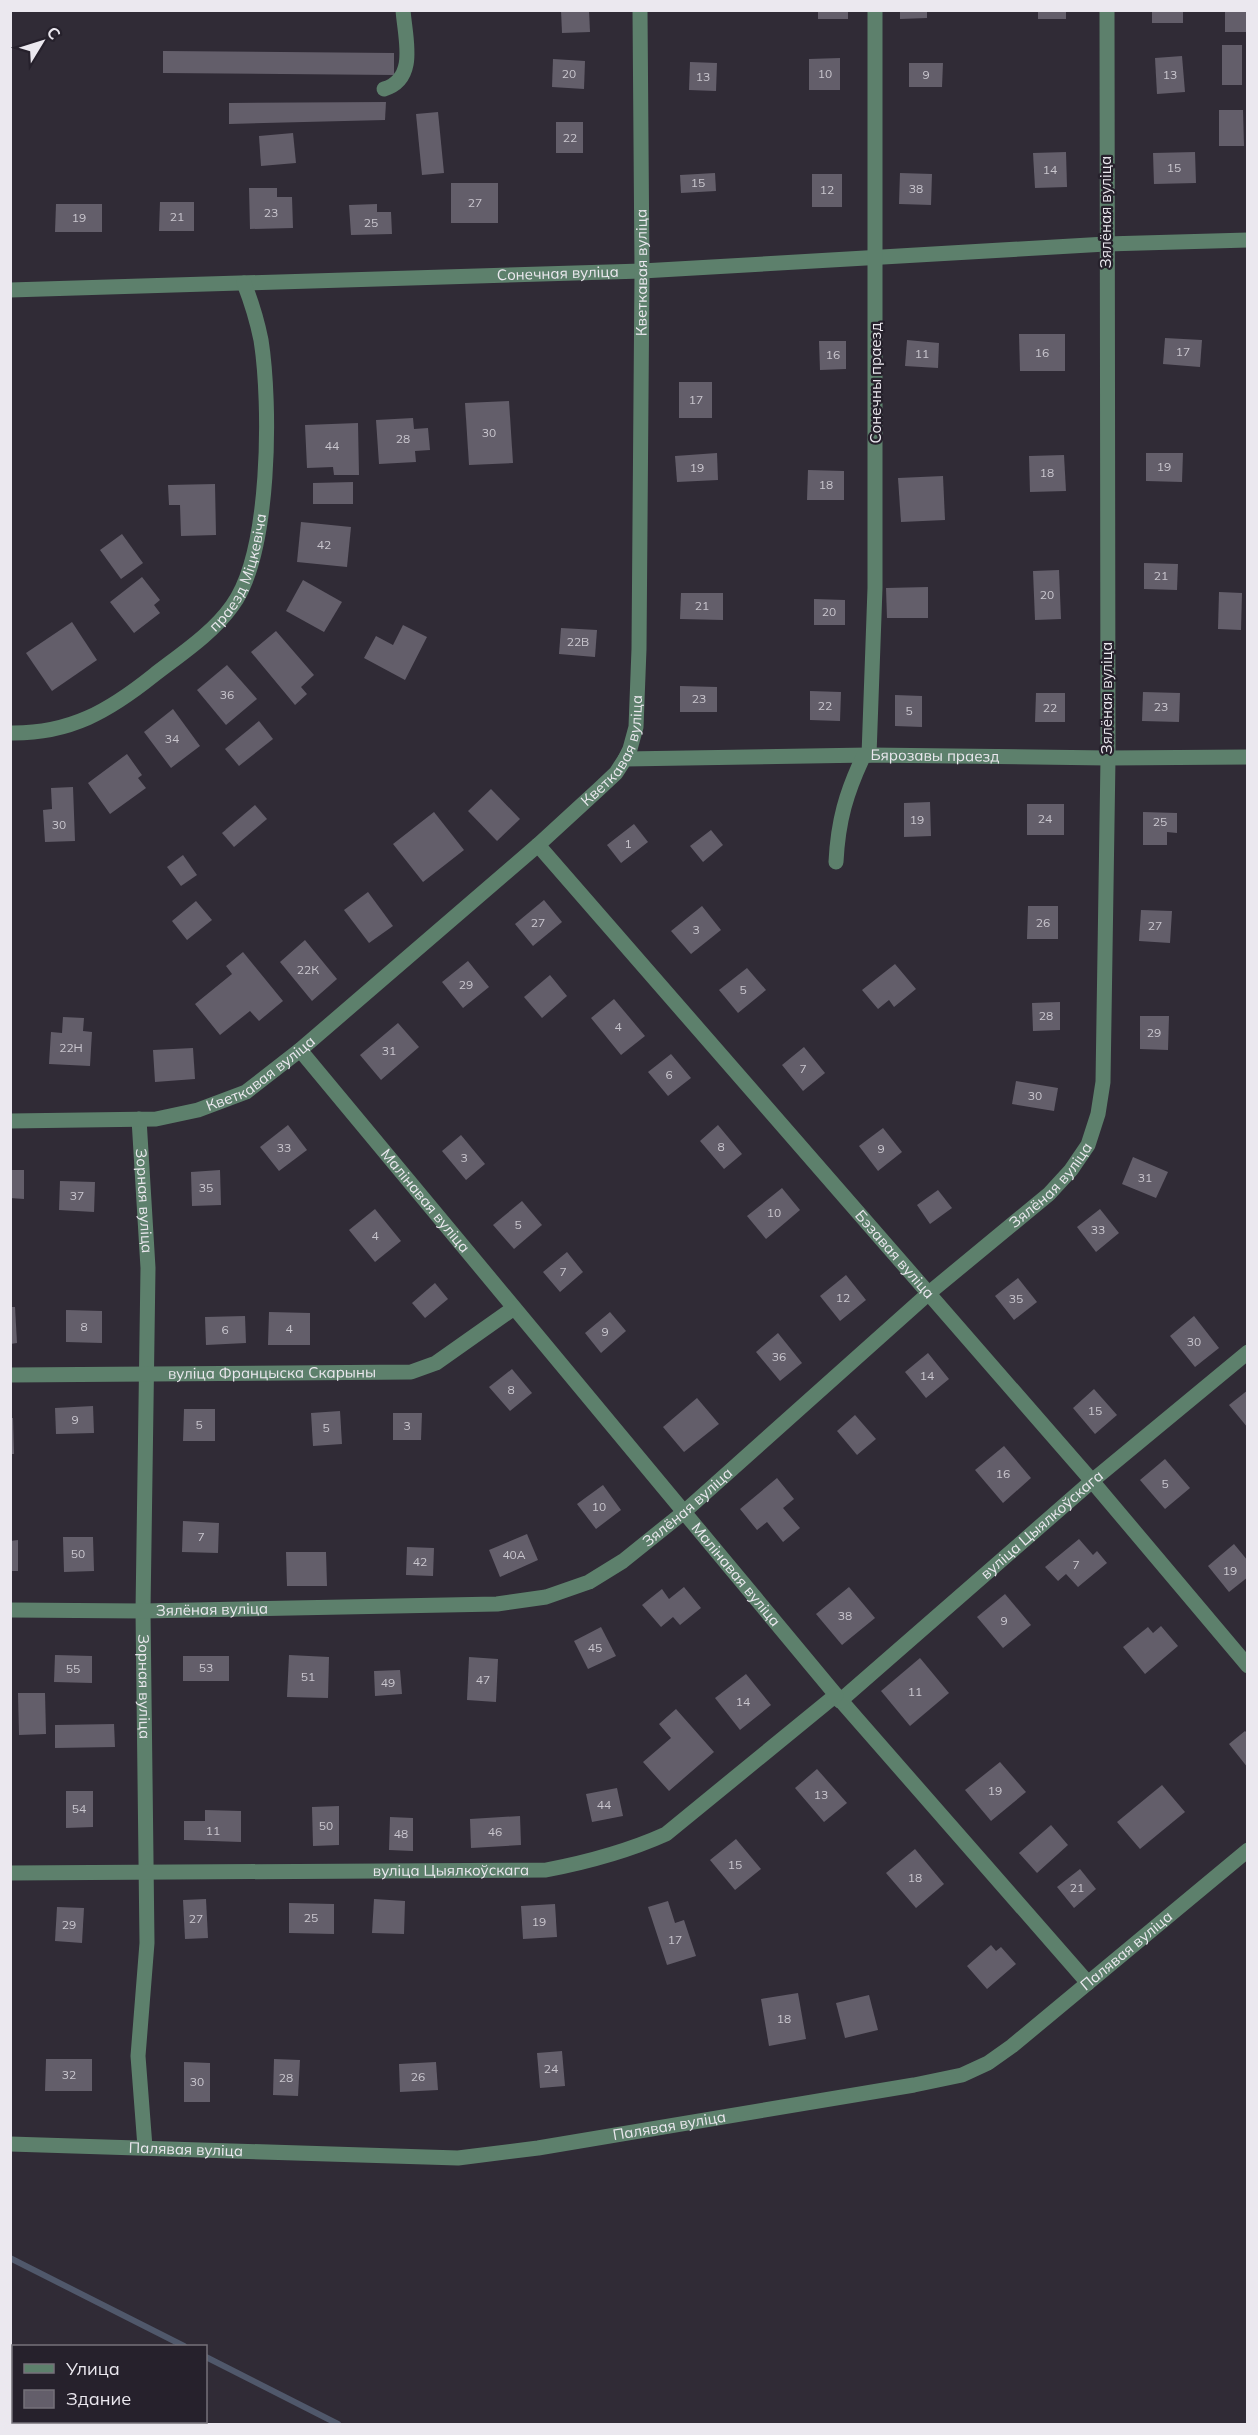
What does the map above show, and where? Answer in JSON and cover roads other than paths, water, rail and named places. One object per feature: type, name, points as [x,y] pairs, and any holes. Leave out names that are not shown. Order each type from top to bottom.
[{"type":"street","points":[[384,89],[399,81],[406,67],[403,10]]},
{"type":"street","name":"Кветкавая вуліца","points":[[10,1121],[156,1119],[198,1110],[246,1092],[300,1050],[538,845],[599,789],[625,759],[636,727],[638,699],[642,271],[640,10]]},
{"type":"street","name":"Сонечны праезд","points":[[836,862],[837,831],[844,800],[866,755],[875,588],[877,256],[875,10]]},
{"type":"street","name":"Зялёная вуліца","points":[[10,1610],[142,1611],[497,1604],[546,1597],[589,1582],[623,1561],[684,1512],[929,1293],[1049,1194],[1071,1170],[1088,1145],[1098,1114],[1103,1082],[1108,758],[1107,10]]},
{"type":"street","name":"Сонечная вуліца","points":[[10,290],[642,271],[1106,244],[1248,240]]},
{"type":"street","name":"праезд Міцкевіча","points":[[10,733],[50,730],[85,721],[112,708],[207,633],[232,606],[249,574],[260,523],[265,473],[265,404],[261,340],[244,283]]},
{"type":"street","name":"Бярозавы праезд","points":[[625,759],[866,755],[1108,758],[1248,756]]},
{"type":"street","name":"Бэзавая вуліца","points":[[538,845],[1092,1481],[1248,1666]]},
{"type":"street","name":"Малінавая вуліца","points":[[300,1050],[838,1698],[1088,1983]]},
{"type":"street","name":"Зорная вуліца","points":[[139,1119],[148,1268],[148,1374],[142,1611],[147,1943],[138,2056],[145,2147]]},
{"type":"street","name":"вуліца Францыска Скарыны","points":[[10,1375],[411,1372],[436,1363],[514,1308]]},
{"type":"street","name":"вуліца Цыялкоўскага","points":[[10,1873],[546,1870],[590,1862],[634,1849],[666,1834],[838,1698],[1092,1481],[1248,1352]]},
{"type":"street","name":"Палявая вуліца","points":[[10,2144],[458,2158],[538,2148],[962,2075],[988,2063],[1012,2046],[1248,1850]]},
{"type":"waterway","points":[[10,2258],[182,2345]]},
{"type":"waterway","points":[[207,2358],[338,2424]]}]
